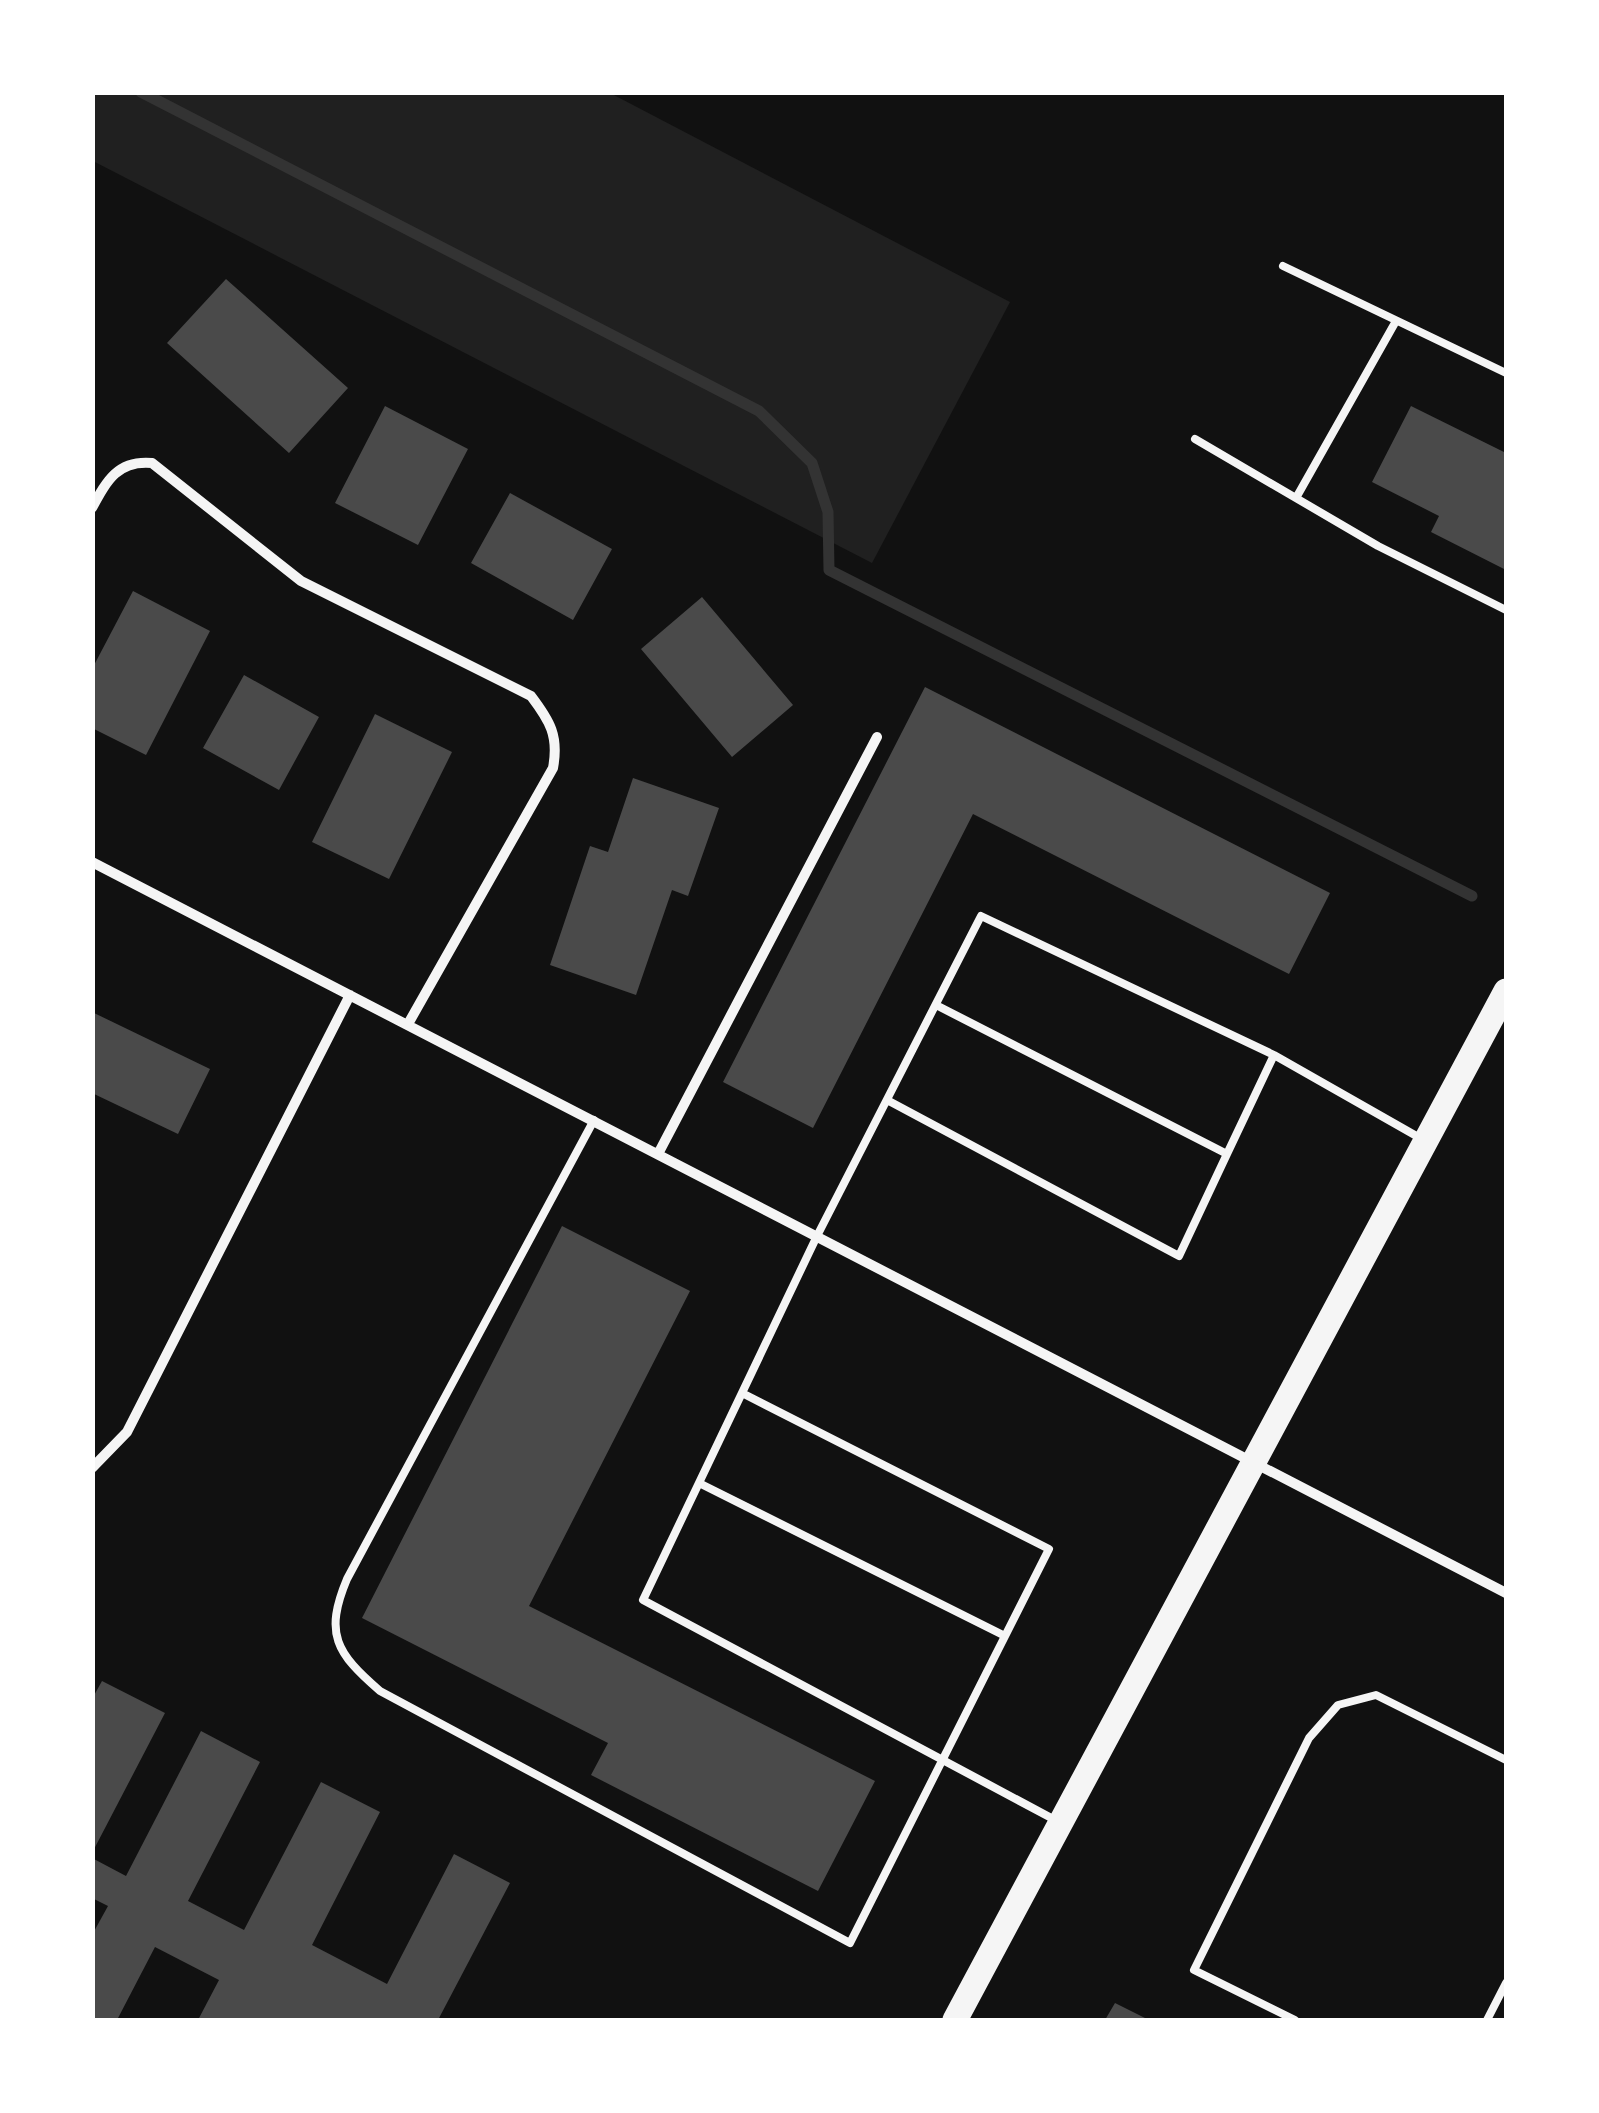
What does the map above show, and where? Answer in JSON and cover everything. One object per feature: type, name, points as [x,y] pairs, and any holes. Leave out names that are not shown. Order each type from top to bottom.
[{"type":"main road","points":[[955,2020],[1506,991]]},
{"type":"street","points":[[92,508],[117,469],[136,461],[152,462],[264,556],[301,581],[530,696],[549,720],[558,742],[553,768],[408,1024]]},
{"type":"street","points":[[658,1154],[877,737]]},
{"type":"street","points":[[92,862],[1506,1593]]},
{"type":"street","points":[[92,1468],[127,1432],[350,995]]},
{"type":"lane","points":[[1283,266],[1506,373]]},
{"type":"lane","points":[[1296,498],[1396,320]]},
{"type":"lane","points":[[1195,439],[1378,546],[1506,610]]},
{"type":"lane","points":[[1061,1824],[643,1600],[818,1236],[981,916],[1274,1055],[1426,1142]]},
{"type":"lane","points":[[936,1005],[1226,1154]]},
{"type":"lane","points":[[887,1100],[1179,1256],[1274,1055]]},
{"type":"lane","points":[[594,1120],[347,1579],[333,1612],[335,1634],[348,1663],[380,1690],[850,1943],[1049,1549],[742,1393]]},
{"type":"lane","points":[[699,1483],[1005,1636]]},
{"type":"lane","points":[[1295,2020],[1194,1970],[1310,1738],[1338,1706],[1376,1695],[1506,1760]]},
{"type":"lane","points":[[1487,2020],[1506,1983]]},
{"type":"shaded area","points":[[92,93],[610,93],[1010,302],[872,563],[93,161]]},
{"type":"building","points":[[226,279],[348,388],[289,453],[167,343]]},
{"type":"building","points":[[385,406],[468,449],[418,545],[335,503]]},
{"type":"building","points":[[1411,406],[1506,453],[1506,570],[1431,532],[1439,516],[1372,482]]},
{"type":"building","points":[[510,493],[612,549],[573,620],[471,563]]},
{"type":"building","points":[[133,591],[210,631],[146,755],[92,728],[92,669]]},
{"type":"building","points":[[702,597],[793,705],[732,757],[641,649]]},
{"type":"building","points":[[244,675],[319,717],[279,790],[203,748]]},
{"type":"building","points":[[925,687],[1330,893],[1289,974],[973,814],[813,1128],[723,1082]]},
{"type":"building","points":[[375,714],[452,752],[389,879],[312,842]]},
{"type":"building","points":[[633,778],[719,808],[688,896],[672,890],[636,995],[550,965],[590,846],[608,852]]},
{"type":"building","points":[[92,1012],[210,1069],[178,1134],[92,1093]]},
{"type":"building","points":[[562,1226],[690,1291],[529,1606],[875,1781],[818,1891],[591,1775],[608,1743],[362,1618]]},
{"type":"building","points":[[102,1681],[165,1713],[92,1853],[92,1699]]},
{"type":"building","points":[[201,1731],[260,1762],[188,1901],[244,1930],[321,1782],[380,1812],[312,1945],[387,1984],[454,1854],[510,1883],[438,2020],[198,2020],[219,1980],[155,1947],[117,2020],[92,2020],[92,1935],[108,1906],[92,1898],[92,1858],[126,1876]]},
{"type":"building","points":[[1115,2003],[1149,2020],[1105,2020]]},
{"type":"waterway","points":[[141,92],[759,411],[812,463],[828,512],[829,570],[1472,896]]}]
